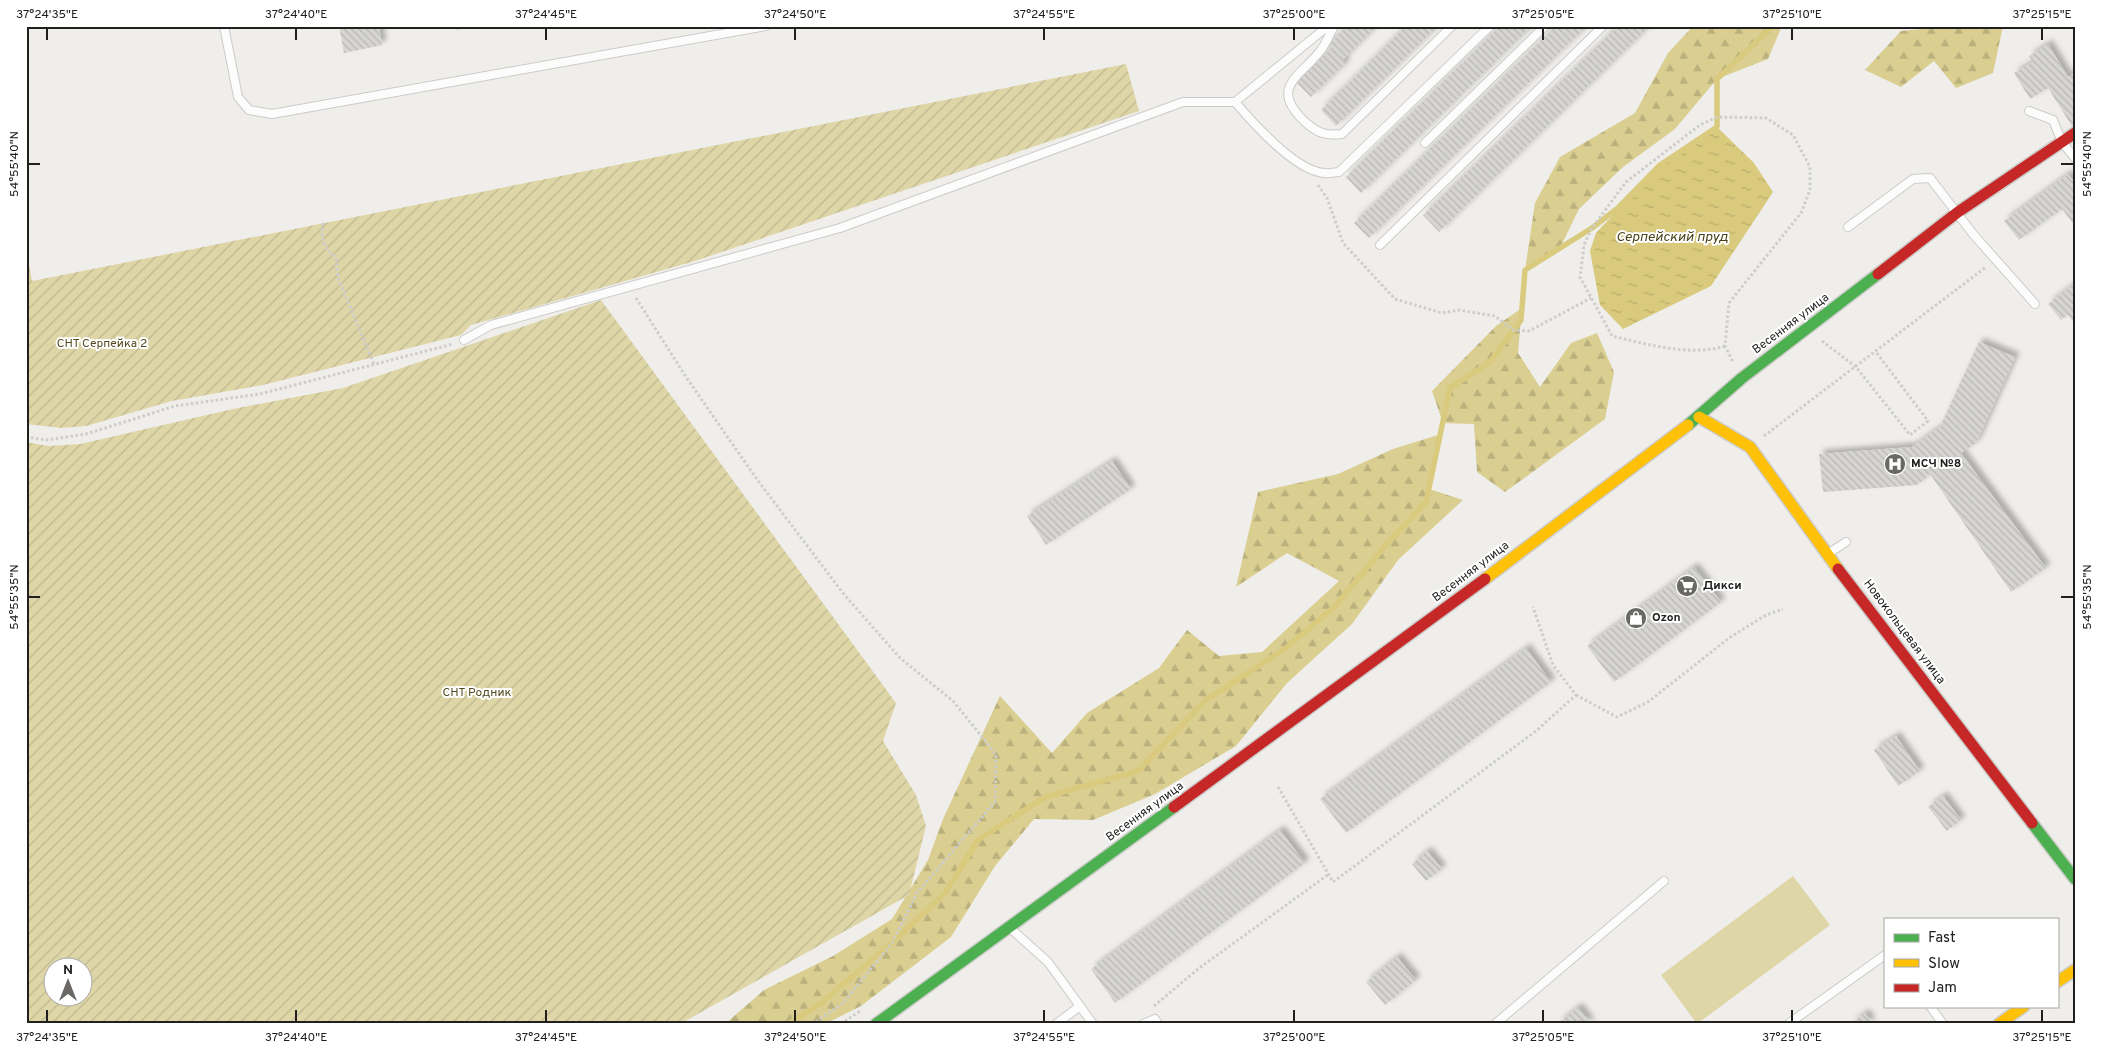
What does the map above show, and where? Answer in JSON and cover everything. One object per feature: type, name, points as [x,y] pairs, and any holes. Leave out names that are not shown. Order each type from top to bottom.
[{"type":"street","name":"Весенняя улица","points":[[876,1024],[1440,614],[1699,417],[1742,378],[1806,328],[1848,299],[1958,212],[2075,134]]},
{"type":"street","name":"Новокольцевая улица","points":[[1699,417],[1750,447],[1827,555],[2075,879]]},
{"type":"street","points":[[2058,981],[2075,970]]},
{"type":"street","points":[[2000,1024],[2021,1008]]},
{"type":"lane","points":[[224,26],[238,97],[249,110],[272,114],[766,26]]},
{"type":"lane","points":[[464,340],[491,325],[840,228],[1184,102],[1235,102],[1328,26]]},
{"type":"lane","points":[[1334,26],[1321,50],[1291,81],[1289,93],[1293,110],[1314,130],[1328,136],[1342,134],[1452,26]]},
{"type":"lane","points":[[1235,102],[1256,126],[1307,167],[1323,173],[1339,172],[1490,26]]},
{"type":"lane","points":[[1425,143],[1545,26]]},
{"type":"lane","points":[[1380,245],[1603,26]]},
{"type":"lane","points":[[2029,111],[2053,120],[2062,142],[2075,158]]},
{"type":"lane","points":[[1848,227],[1913,180],[1930,178],[1995,259],[2036,304]]},
{"type":"lane","points":[[1827,555],[1846,542]]},
{"type":"lane","points":[[1495,1024],[1664,881]]},
{"type":"lane","points":[[1010,928],[1048,962],[1093,1024]]},
{"type":"lane","points":[[1788,1024],[1884,957]]},
{"type":"lane","points":[[1056,1024],[1080,1006]]},
{"type":"lane","points":[[1931,1008],[1943,1024]]},
{"type":"lane","points":[[1143,1024],[1155,1019],[1158,1024]]},
{"type":"path","points":[[1725,346],[1717,349],[1666,348],[1612,336],[1580,277],[1584,245],[1592,228],[1626,182],[1700,125],[1717,116],[1766,118],[1793,135],[1810,167],[1810,190],[1801,212],[1729,303],[1725,346],[1742,378]]},
{"type":"path","points":[[1307,167],[1327,198],[1343,243],[1395,299],[1442,313],[1459,310],[1495,316],[1513,330],[1529,331],[1591,298]]},
{"type":"path","points":[[323,224],[321,236],[325,249],[336,258],[338,278],[374,364]]},
{"type":"path","points":[[1750,447],[1995,259]]},
{"type":"path","points":[[629,287],[686,378],[756,478],[842,592],[900,658],[953,701],[996,754],[995,802],[917,893],[892,943],[842,1004],[813,1024]]},
{"type":"path","points":[[1806,328],[1856,367],[1910,435],[1928,420],[1876,352]]},
{"type":"path","points":[[26,437],[47,440],[86,434],[175,406],[260,394],[464,340]]},
{"type":"path","points":[[1533,607],[1553,665],[1576,695],[1616,717],[1648,702],[1729,638],[1766,615],[1783,608]]},
{"type":"path","points":[[1278,788],[1333,882],[1536,731],[1576,695]]},
{"type":"path","points":[[1147,1012],[1198,969],[1329,874]]},
{"type":"green space","points":[[1693,26],[1782,26],[1768,59],[1717,79],[1675,129],[1623,167],[1579,209],[1560,248],[1525,270],[1535,203],[1560,157],[1635,113],[1668,53]]},
{"type":"green space","points":[[1956,26],[2003,26],[1993,73],[1956,88],[1934,61],[1901,87],[1865,70],[1901,31]]},
{"type":"green space","name":"СНТ Серпейка 2","points":[[1126,64],[1139,111],[695,261],[471,325],[461,335],[263,385],[172,401],[86,426],[62,428],[26,424],[26,247],[32,281]]},
{"type":"green space","name":"СНТ Родник","points":[[601,300],[896,703],[883,741],[916,795],[926,826],[909,895],[680,1024],[26,1024],[26,442],[48,446],[80,444],[233,409],[343,388]]},
{"type":"green space","points":[[1522,308],[1518,353],[1540,387],[1571,343],[1597,333],[1614,372],[1605,419],[1505,492],[1477,472],[1474,424],[1443,423],[1432,391],[1496,326]]},
{"type":"green space","points":[[1441,434],[1429,489],[1463,500],[1398,560],[1352,624],[1287,683],[1236,746],[1155,794],[1093,820],[1034,819],[995,866],[951,937],[861,1006],[825,1024],[725,1024],[764,990],[833,956],[892,919],[928,860],[943,819],[1000,696],[1052,753],[1087,713],[1159,668],[1187,630],[1219,656],[1262,652],[1339,581],[1287,553],[1236,587],[1258,492],[1338,474],[1393,449]]},
{"type":"green space","points":[[1793,876],[1830,925],[1697,1024],[1661,975]]},
{"type":"water","name":"Серпейский пруд","points":[[1717,127],[1754,163],[1773,192],[1711,286],[1623,329],[1600,305],[1590,251],[1596,233],[1660,165]]},
{"type":"building","points":[[339,26],[379,26],[382,45],[344,53]]},
{"type":"building","points":[[456,26],[469,26],[469,27],[457,30]]},
{"type":"building","points":[[1347,26],[1377,26],[1343,60],[1346,63],[1311,97],[1296,82],[1331,48],[1328,45]]},
{"type":"building","points":[[1406,26],[1438,26],[1336,126],[1321,110]]},
{"type":"building","points":[[1500,26],[1532,26],[1361,193],[1346,177]]},
{"type":"building","points":[[1556,26],[1587,26],[1369,238],[1354,223]]},
{"type":"building","points":[[1618,26],[1650,26],[1439,232],[1423,215]]},
{"type":"building","points":[[2048,44],[2068,77],[2075,73],[2075,131],[2048,88],[2030,99],[2014,73],[2033,62],[2029,56]]},
{"type":"building","points":[[2068,174],[2075,183],[2075,226],[2062,209],[2019,240],[2004,221]]},
{"type":"building","points":[[2075,283],[2075,324],[2068,315],[2061,320],[2048,304]]},
{"type":"building","name":"МСЧ №8","points":[[1979,342],[2015,357],[1976,443],[1961,453],[2046,568],[2011,592],[1930,474],[1917,485],[1823,492],[1819,454],[1912,447],[1940,427]]},
{"type":"building","points":[[1112,461],[1131,489],[1046,545],[1027,516]]},
{"type":"building","points":[[1694,567],[1721,602],[1614,682],[1587,646]]},
{"type":"building","points":[[1526,648],[1551,682],[1346,833],[1320,799]]},
{"type":"building","points":[[1896,736],[1920,771],[1898,786],[1874,750]]},
{"type":"building","points":[[1943,796],[1961,820],[1947,831],[1928,807]]},
{"type":"building","points":[[1280,830],[1305,863],[1115,1003],[1091,969]]},
{"type":"building","points":[[1427,851],[1442,869],[1426,881],[1412,864]]},
{"type":"building","points":[[1397,957],[1416,980],[1385,1005],[1366,982]]},
{"type":"building","points":[[1578,1007],[1591,1024],[1557,1024]]},
{"type":"building","points":[[1865,1013],[1872,1024],[1850,1024]]},
{"type":"waterway","points":[[788,1024],[821,1003],[892,943],[945,893],[978,840],[1045,797],[1138,771],[1206,700],[1286,648],[1336,605],[1385,546],[1426,502],[1450,388],[1490,362],[1521,320],[1525,270],[1592,228],[1618,208],[1660,165],[1717,127],[1717,79],[1773,26]]},
{"type":"traffic: fast","points":[[1688,425],[1742,378],[1878,274]]},
{"type":"traffic: fast","points":[[876,1024],[1174,807]]},
{"type":"traffic: fast","points":[[2032,823],[2075,879]]},
{"type":"traffic: slow","points":[[1699,417],[1750,447],[1838,569]]},
{"type":"traffic: slow","points":[[1485,579],[1688,425]]},
{"type":"traffic: slow","points":[[2058,981],[2075,970]]},
{"type":"traffic: slow","points":[[1999,1024],[2021,1008]]},
{"type":"traffic: jam","points":[[1878,274],[1958,212],[2075,133]]},
{"type":"traffic: jam","points":[[1838,569],[2032,823]]},
{"type":"traffic: jam","points":[[1174,807],[1485,579]]},
{"type":"place","name":"МСЧ №8","points":[[1895,464]]},
{"type":"place","name":"Дикси","points":[[1687,586]]},
{"type":"place","name":"Ozon","points":[[1636,618]]}]
